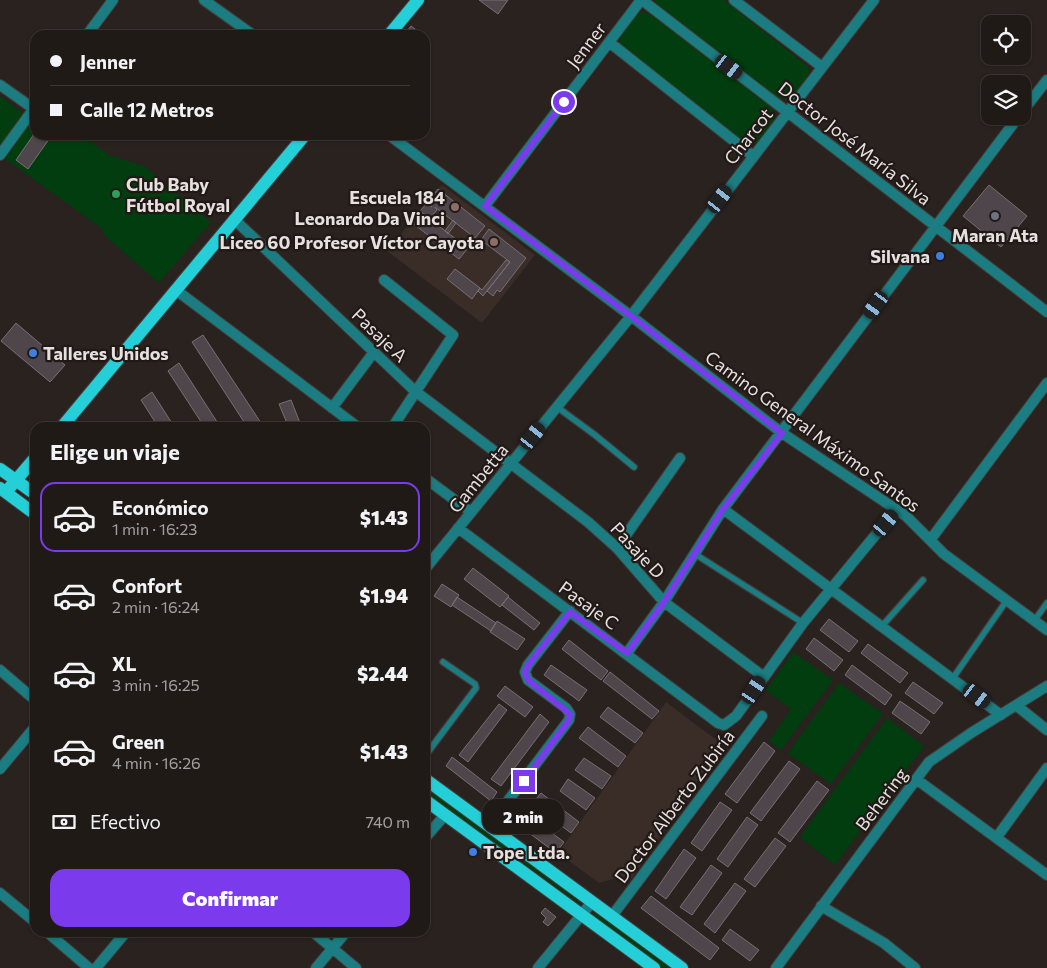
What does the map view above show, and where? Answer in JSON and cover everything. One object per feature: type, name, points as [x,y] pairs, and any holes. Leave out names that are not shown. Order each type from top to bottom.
[{"type":"main road","points":[[393,30],[418,0]]},
{"type":"main road","points":[[66,422],[301,140]]},
{"type":"main road","points":[[30,464],[16,480],[3,490],[30,510]]},
{"type":"main road","points":[[0,469],[30,490]]},
{"type":"main road","points":[[430,783],[682,968]]},
{"type":"main road","points":[[430,804],[654,968]]},
{"type":"street","points":[[91,30],[113,0]]},
{"type":"street","points":[[204,0],[246,30]]},
{"type":"street","name":"Jenner","points":[[485,206],[642,0]]},
{"type":"street","name":"Doctor José María Silva","points":[[642,0],[1047,312]]},
{"type":"street","points":[[734,0],[822,67]]},
{"type":"street","name":"Charcot","points":[[631,316],[874,0]]},
{"type":"street","points":[[609,42],[753,156]]},
{"type":"street","points":[[1031,100],[1047,80]]},
{"type":"street","points":[[0,85],[30,105]]},
{"type":"street","points":[[0,155],[30,114]]},
{"type":"street","points":[[627,653],[664,602],[723,509],[1012,125]]},
{"type":"street","name":"Camino General Máximo Santos","points":[[396,140],[631,316],[782,433],[896,510],[930,539],[944,554],[1047,630]]},
{"type":"street","name":"Pasaje A","points":[[235,220],[415,391],[510,465]]},
{"type":"street","points":[[384,280],[452,332],[453,338],[415,391],[396,422]]},
{"type":"street","points":[[176,290],[351,422]]},
{"type":"street","name":"Gambetta","points":[[430,562],[631,316]]},
{"type":"street","points":[[332,408],[374,352]]},
{"type":"street","points":[[930,539],[1047,383]]},
{"type":"street","points":[[617,548],[680,458]]},
{"type":"street","name":"Pasaje D","points":[[510,465],[577,513],[617,548],[664,602],[764,677]]},
{"type":"street","points":[[430,482],[471,512]]},
{"type":"street","points":[[723,509],[1001,715]]},
{"type":"street","points":[[764,677],[803,623],[896,510]]},
{"type":"street","name":"Pasaje C","points":[[458,528],[718,723],[724,725],[736,716],[764,677]]},
{"type":"street","points":[[489,826],[569,720],[570,714],[566,708],[528,680],[525,672],[528,665],[570,612]]},
{"type":"street","points":[[0,670],[30,696]]},
{"type":"street","name":"Behering","points":[[776,968],[930,762],[1047,686]]},
{"type":"street","points":[[1017,706],[1047,730]]},
{"type":"street","name":"Doctor Alberto Zubiría","points":[[612,916],[762,716]]},
{"type":"street","points":[[0,769],[30,733]]},
{"type":"street","points":[[997,838],[1047,768]]},
{"type":"street","points":[[916,779],[1047,875]]},
{"type":"street","points":[[430,832],[445,814]]},
{"type":"street","points":[[0,893],[30,918]]},
{"type":"street","points":[[538,968],[592,902]]},
{"type":"street","points":[[821,906],[884,943],[915,968]]},
{"type":"street","points":[[53,937],[90,968]]},
{"type":"street","points":[[96,968],[122,937]]},
{"type":"street","points":[[319,937],[356,968]]},
{"type":"street","points":[[316,968],[342,937]]},
{"type":"lane","points":[[557,407],[596,435],[634,467]]},
{"type":"lane","points":[[695,554],[803,623]]},
{"type":"lane","points":[[882,626],[922,580]]},
{"type":"lane","points":[[952,678],[1007,600]]},
{"type":"lane","points":[[1034,620],[1047,603]]},
{"type":"lane","points":[[430,749],[476,688],[475,684],[443,662]]},
{"type":"shaded area","points":[[442,185],[535,255],[482,323],[387,251]]},
{"type":"shaded area","points":[[666,702],[723,745],[627,885],[617,878],[599,883],[558,853]]},
{"type":"green space","points":[[654,0],[724,0],[806,65],[809,68],[807,79],[794,94],[784,99],[779,98]]},
{"type":"green space","points":[[643,12],[652,15],[772,108],[775,119],[758,143],[750,145],[744,143],[620,46],[621,36],[626,26],[634,17]]},
{"type":"green space","points":[[0,96],[23,113],[0,146]]},
{"type":"green space","name":"Club Baby Fútbol Royal","points":[[30,119],[30,140],[88,140],[109,155],[144,166],[211,222],[159,283],[106,237],[100,227],[4,158]]},
{"type":"green space","points":[[793,652],[833,680],[781,750],[769,741],[791,709],[766,690]]},
{"type":"green space","points":[[839,683],[883,714],[831,784],[788,753]]},
{"type":"green space","points":[[887,718],[924,746],[835,865],[800,837]]},
{"type":"green space","points":[[430,791],[579,900],[579,903],[430,797]]},
{"type":"green space","points":[[596,911],[672,968],[663,968],[593,915]]},
{"type":"building","points":[[479,0],[508,0],[498,14]]},
{"type":"building","points":[[411,26],[416,30],[408,30]]},
{"type":"building","points":[[30,140],[48,140],[28,169],[16,160]]},
{"type":"building","name":"Maran Ata","points":[[989,185],[1027,216],[1001,247],[963,216]]},
{"type":"building","points":[[438,189],[485,226],[475,238],[435,207],[437,210],[430,218],[420,211],[427,203],[432,207],[428,202]]},
{"type":"building","points":[[420,212],[468,248],[459,259],[411,222]]},
{"type":"building","points":[[453,220],[456,223],[448,234],[445,231]]},
{"type":"building","points":[[489,229],[526,258],[500,292],[497,290],[493,296],[487,291],[510,262],[481,240]]},
{"type":"building","points":[[506,260],[510,262],[483,296],[478,291],[480,288],[482,290]]},
{"type":"building","points":[[455,269],[480,288],[472,299],[447,279]]},
{"type":"building","name":"Talleres Unidos","points":[[16,323],[65,365],[50,382],[1,341]]},
{"type":"building","points":[[203,335],[260,422],[244,422],[192,342]]},
{"type":"building","points":[[179,363],[217,422],[201,422],[168,371]]},
{"type":"building","points":[[152,392],[171,422],[155,422],[141,400]]},
{"type":"building","points":[[291,400],[300,422],[286,422],[279,404]]},
{"type":"building","points":[[473,568],[509,596],[500,607],[464,579]]},
{"type":"building","points":[[442,584],[459,595],[451,607],[434,596]]},
{"type":"building","points":[[457,597],[496,623],[491,631],[452,605]]},
{"type":"building","points":[[508,597],[540,623],[534,630],[502,605]]},
{"type":"building","points":[[829,619],[858,641],[849,652],[820,630]]},
{"type":"building","points":[[497,621],[525,639],[517,650],[490,632]]},
{"type":"building","points":[[814,638],[843,660],[834,671],[806,649]]},
{"type":"building","points":[[569,640],[608,671],[601,680],[562,649]]},
{"type":"building","points":[[868,644],[908,673],[900,683],[861,653]]},
{"type":"building","points":[[551,665],[587,690],[579,701],[544,675]]},
{"type":"building","points":[[852,665],[892,695],[885,705],[845,675]]},
{"type":"building","points":[[610,672],[659,711],[652,719],[603,681]]},
{"type":"building","points":[[913,682],[943,703],[934,714],[905,693]]},
{"type":"building","points":[[505,686],[533,707],[525,717],[497,696]]},
{"type":"building","points":[[900,701],[930,722],[921,734],[892,713]]},
{"type":"building","points":[[499,704],[507,710],[468,762],[459,755]]},
{"type":"building","points":[[608,707],[643,733],[635,743],[600,717]]},
{"type":"building","points":[[540,714],[549,722],[501,786],[491,779]]},
{"type":"building","points":[[588,727],[626,756],[618,767],[579,738]]},
{"type":"building","points":[[764,742],[775,751],[737,803],[725,794]]},
{"type":"building","points":[[452,757],[497,792],[491,801],[446,766]]},
{"type":"building","points":[[584,758],[611,776],[602,789],[575,770]]},
{"type":"building","points":[[789,761],[800,769],[761,821],[750,813]]},
{"type":"building","points":[[568,779],[595,798],[586,810],[560,791]]},
{"type":"building","points":[[817,781],[829,790],[790,842],[778,833]]},
{"type":"building","points":[[541,793],[579,822],[571,833],[532,804]]},
{"type":"building","points":[[720,802],[732,810],[702,851],[691,843]]},
{"type":"building","points":[[525,813],[564,842],[556,853],[517,824]]},
{"type":"building","points":[[747,817],[758,825],[728,867],[717,859]]},
{"type":"building","points":[[775,838],[786,846],[755,887],[744,879]]},
{"type":"building","points":[[684,849],[696,858],[666,899],[655,891]]},
{"type":"building","points":[[711,865],[722,873],[692,915],[680,907]]},
{"type":"building","points":[[735,883],[746,891],[715,933],[704,924]]},
{"type":"building","points":[[651,896],[719,948],[710,960],[641,908]]},
{"type":"building","points":[[545,908],[556,917],[548,926],[543,922],[546,918],[541,913]]},
{"type":"building","points":[[730,929],[759,950],[750,961],[722,940]]},
{"type":"place","name":"Club Baby Fútbol Royal","points":[[116,194]]},
{"type":"place","name":"Escuela 184 Leonardo Da Vinci","points":[[455,207]]},
{"type":"place","name":"Maran Ata","points":[[995,216]]},
{"type":"place","name":"Liceo 60 Profesor Víctor Cayota","points":[[494,242]]},
{"type":"place","name":"Silvana","points":[[940,256]]},
{"type":"place","name":"Talleres Unidos","points":[[33,353]]},
{"type":"place","name":"Tope Ltda.","points":[[473,852]]},
{"type":"route","points":[[524,781],[569,720],[570,714],[566,708],[528,680],[525,672],[528,665],[570,612],[627,653],[664,602],[723,509],[782,433],[485,206],[564,102]]}]
